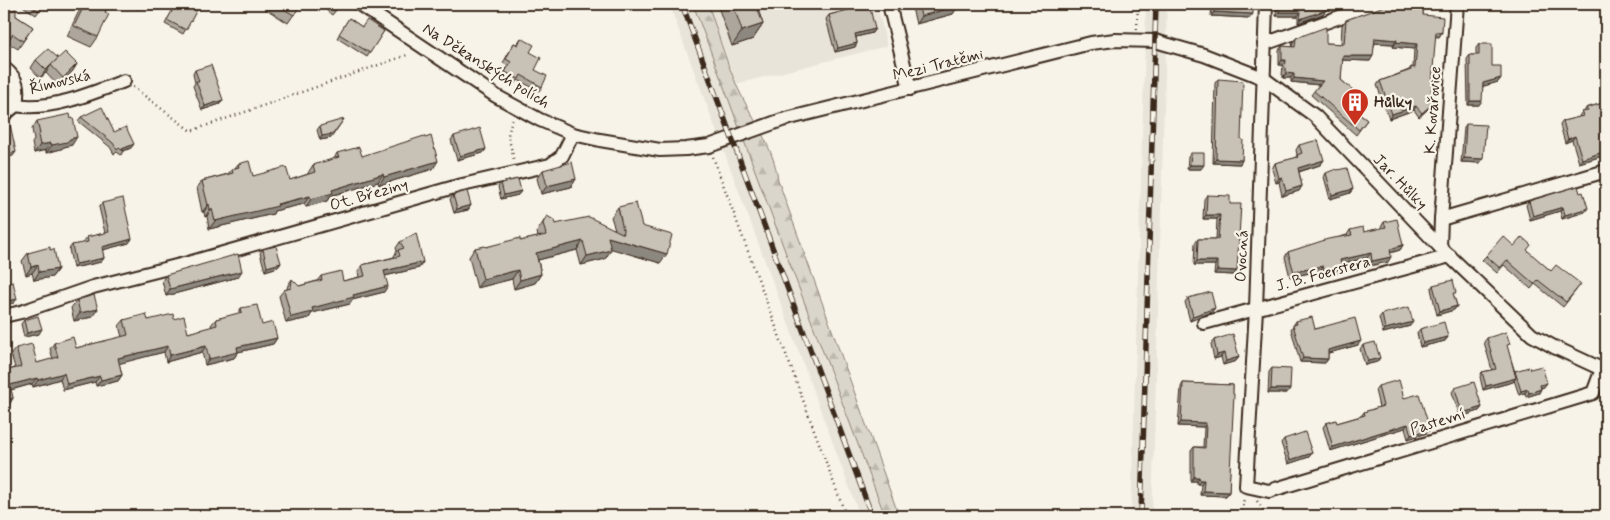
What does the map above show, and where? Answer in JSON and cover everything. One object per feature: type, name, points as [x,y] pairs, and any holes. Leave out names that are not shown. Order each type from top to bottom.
[{"type":"street","name":"Na Děkanských polích","points":[[359,4],[518,109],[573,134]]},
{"type":"street","points":[[889,4],[910,89]]},
{"type":"street","name":"Ovocná","points":[[1246,486],[1256,309],[1266,4]]},
{"type":"street","points":[[1264,44],[1376,4]]},
{"type":"street","name":"K. Kovařovice","points":[[1440,246],[1457,4]]},
{"type":"street","name":"Mezi Tratěmi","points":[[709,146],[782,120],[1091,43],[1115,40],[1155,41]]},
{"type":"street","name":"Jar. Hůlky","points":[[1155,41],[1204,55],[1263,78],[1315,116],[1440,246],[1532,335],[1604,370]]},
{"type":"street","points":[[4,68],[14,75],[18,92],[16,105]]},
{"type":"street","name":"Římovská","points":[[4,115],[16,105],[27,107],[56,103],[124,81]]},
{"type":"street","points":[[573,134],[660,150],[709,146]]},
{"type":"street","name":"Ot. Březiny","points":[[4,316],[102,285],[206,258],[458,186],[550,165],[562,156],[573,134]]},
{"type":"street","points":[[1441,219],[1606,171]]},
{"type":"street","name":"J. B. Foerstera","points":[[1204,323],[1450,256]]},
{"type":"street","name":"Pastevní","points":[[1246,486],[1269,491],[1593,393],[1604,370]]},
{"type":"path","points":[[1136,40],[1138,4]]},
{"type":"path","points":[[124,81],[191,131],[426,49]]},
{"type":"path","points":[[517,171],[508,135],[511,120],[518,109]]},
{"type":"path","points":[[709,146],[846,516]]},
{"type":"path","points":[[1241,516],[1246,486]]},
{"type":"shaded area","points":[[669,4],[693,4],[885,516],[860,516]]},
{"type":"shaded area","points":[[708,4],[877,4],[887,46],[736,84]]},
{"type":"shaded area","points":[[1146,4],[1167,4],[1152,516],[1131,516]]},
{"type":"green space","points":[[693,4],[708,4],[736,84],[772,155],[778,180],[899,516],[885,516]]},
{"type":"building","points":[[28,4],[44,4],[39,11]]},
{"type":"building","points":[[85,4],[91,6],[93,4],[109,4],[105,12],[109,14],[98,37],[74,26]]},
{"type":"building","points":[[176,4],[200,4],[186,30],[167,20]]},
{"type":"building","points":[[275,4],[301,4],[294,15]]},
{"type":"building","points":[[326,4],[340,4],[335,11]]},
{"type":"building","points":[[733,4],[756,4],[763,24],[742,31]]},
{"type":"building","points":[[855,4],[869,4],[875,29],[855,34],[857,43],[838,48],[829,15],[856,8]]},
{"type":"building","points":[[918,4],[958,4],[958,6],[921,16]]},
{"type":"building","points":[[1214,4],[1253,4],[1253,14],[1214,12]]},
{"type":"building","points":[[1280,4],[1326,4],[1326,10],[1300,19],[1301,12],[1279,12]]},
{"type":"building","points":[[1386,4],[1403,4],[1404,7],[1411,6],[1411,4],[1424,4],[1423,15],[1443,17],[1442,32],[1436,32],[1430,106],[1422,113],[1416,106],[1392,114],[1380,81],[1411,70],[1411,67],[1415,68],[1417,44],[1375,38],[1373,56],[1343,56],[1341,80],[1360,96],[1351,108],[1367,120],[1359,130],[1314,91],[1323,81],[1294,78],[1294,74],[1286,73],[1286,60],[1282,60],[1282,46],[1295,47],[1296,38],[1326,27],[1326,43],[1344,44],[1346,20]]},
{"type":"building","points":[[4,8],[9,11],[16,9],[16,16],[33,27],[23,41],[13,34],[8,40],[4,37]]},
{"type":"building","points":[[349,18],[362,27],[367,20],[384,31],[370,53],[339,34]]},
{"type":"building","points":[[521,38],[534,45],[530,52],[541,58],[535,70],[547,76],[542,87],[521,75],[519,79],[505,72],[511,62],[506,59],[514,43],[518,45]]},
{"type":"building","points":[[1479,44],[1492,44],[1492,66],[1501,66],[1501,78],[1483,83],[1482,101],[1470,101],[1470,55],[1479,55]]},
{"type":"building","points":[[48,49],[58,58],[46,70],[36,60]]},
{"type":"building","points":[[65,52],[77,64],[63,78],[51,65]]},
{"type":"building","points":[[211,65],[223,100],[205,106],[196,81],[199,81],[195,70]]},
{"type":"building","points":[[1218,79],[1243,81],[1242,160],[1216,159]]},
{"type":"building","points":[[1606,102],[1606,151],[1582,159],[1575,136],[1568,139],[1563,121],[1583,116],[1582,112],[1588,111],[1586,108]]},
{"type":"building","points":[[102,107],[114,132],[126,127],[134,144],[122,149],[123,151],[119,148],[117,150],[113,143],[81,117]]},
{"type":"building","points":[[70,114],[71,119],[73,118],[77,137],[67,142],[40,145],[37,121]]},
{"type":"building","points":[[344,119],[333,134],[322,136],[320,126]]},
{"type":"building","points":[[10,124],[16,152],[4,155],[4,125]]},
{"type":"building","points":[[1466,124],[1486,125],[1483,159],[1464,158]]},
{"type":"building","points":[[480,128],[486,149],[460,156],[454,136]]},
{"type":"building","points":[[424,136],[425,138],[431,136],[438,161],[384,177],[383,174],[332,190],[333,193],[311,199],[310,196],[277,204],[278,206],[215,221],[212,209],[208,205],[202,181],[233,173],[232,169],[239,167],[238,164],[249,161],[253,176],[286,167],[290,180],[315,172],[313,165],[339,157],[337,153],[359,147],[362,156]]},
{"type":"building","points":[[1318,140],[1324,160],[1298,168],[1302,186],[1286,191],[1282,177],[1279,178],[1275,163],[1298,157],[1297,155],[1302,153],[1299,145]]},
{"type":"building","points":[[1191,153],[1204,153],[1204,165],[1190,165]]},
{"type":"building","points":[[572,162],[576,179],[547,186],[543,170]]},
{"type":"building","points":[[1347,168],[1353,189],[1332,195],[1326,173],[1336,169]]},
{"type":"building","points":[[518,179],[521,191],[504,195],[501,183]]},
{"type":"building","points":[[1578,186],[1580,193],[1583,192],[1588,208],[1565,215],[1563,207],[1533,216],[1529,201]]},
{"type":"building","points":[[467,191],[471,205],[457,209],[453,195]]},
{"type":"building","points":[[1207,195],[1230,196],[1230,204],[1241,204],[1237,271],[1217,270],[1217,261],[1197,261],[1198,239],[1218,239],[1220,215],[1206,215]]},
{"type":"building","points":[[123,198],[132,239],[102,247],[104,258],[76,264],[72,245],[88,242],[87,237],[109,232],[102,203]]},
{"type":"building","points":[[636,203],[642,226],[672,235],[667,254],[608,237],[611,250],[587,256],[583,241],[536,253],[541,274],[520,280],[518,270],[483,279],[475,248],[520,238],[520,241],[546,235],[543,223],[547,216],[554,220],[555,224],[589,217],[624,234],[618,207]]},
{"type":"building","points":[[1397,219],[1403,245],[1390,249],[1391,257],[1372,261],[1371,253],[1340,260],[1342,268],[1325,273],[1323,266],[1294,272],[1288,252],[1328,239],[1352,235],[1350,230],[1363,227],[1364,232],[1386,227],[1384,222]]},
{"type":"building","points":[[416,233],[423,262],[384,271],[388,286],[312,308],[313,312],[291,317],[284,290],[291,288],[292,279],[299,286],[322,280],[321,276],[341,271],[343,281],[365,276],[362,265],[400,256],[398,250],[404,248],[400,242]]},
{"type":"building","points":[[1503,236],[1514,246],[1522,237],[1531,245],[1527,250],[1551,271],[1556,265],[1581,284],[1566,302],[1538,280],[1534,284],[1507,260],[1500,268],[1486,256]]},
{"type":"building","points":[[276,246],[281,263],[267,267],[263,249]]},
{"type":"building","points":[[50,247],[50,250],[54,249],[58,269],[39,272],[38,265],[31,267],[28,253]]},
{"type":"building","points":[[238,254],[242,271],[170,289],[166,275]]},
{"type":"building","points":[[1453,280],[1456,293],[1453,293],[1457,306],[1440,311],[1433,285]]},
{"type":"building","points":[[13,282],[17,299],[4,302],[4,284]]},
{"type":"building","points":[[1211,292],[1215,308],[1193,316],[1188,298]]},
{"type":"building","points":[[94,295],[98,309],[80,313],[77,300]]},
{"type":"building","points":[[257,305],[262,325],[273,322],[277,338],[237,347],[238,352],[209,359],[206,346],[170,355],[168,346],[118,358],[122,375],[101,380],[100,376],[67,384],[64,373],[10,385],[13,398],[4,401],[4,371],[21,367],[16,348],[32,344],[37,363],[58,357],[54,343],[73,337],[76,348],[128,335],[124,320],[146,314],[148,320],[173,314],[174,319],[184,316],[188,333],[217,325],[216,319],[242,312],[241,308]]},
{"type":"building","points":[[1409,307],[1413,322],[1385,329],[1382,314]]},
{"type":"building","points":[[38,316],[42,329],[27,333],[24,320]]},
{"type":"building","points":[[1312,317],[1315,329],[1355,318],[1361,341],[1328,350],[1328,359],[1303,358],[1293,325],[1297,324],[1296,321]]},
{"type":"building","points":[[1444,322],[1448,337],[1423,343],[1420,329]]},
{"type":"building","points":[[1506,332],[1510,344],[1507,345],[1516,378],[1486,386],[1482,372],[1496,369],[1487,338]]},
{"type":"building","points":[[1233,334],[1239,357],[1226,361],[1224,353],[1217,355],[1214,340]]},
{"type":"building","points":[[1375,342],[1380,358],[1368,361],[1363,345]]},
{"type":"building","points":[[1542,366],[1547,383],[1540,385],[1541,389],[1529,393],[1528,389],[1521,391],[1515,371]]},
{"type":"building","points":[[1272,368],[1291,369],[1290,389],[1271,389]]},
{"type":"building","points":[[1399,380],[1404,398],[1419,394],[1430,429],[1411,435],[1408,424],[1333,447],[1326,423],[1336,420],[1337,423],[1365,415],[1364,412],[1383,406],[1378,386]]},
{"type":"building","points":[[1474,382],[1482,407],[1462,413],[1455,388]]},
{"type":"building","points":[[1183,383],[1233,385],[1229,492],[1203,491],[1204,480],[1194,477],[1194,447],[1205,448],[1206,423],[1181,422]]},
{"type":"building","points":[[1305,432],[1312,453],[1290,460],[1284,439]]},
{"type":"railway","points":[[682,4],[872,516]]},
{"type":"railway","points":[[1141,516],[1156,4]]},
{"type":"place","name":"Hůlky","points":[[1355,126]]}]
